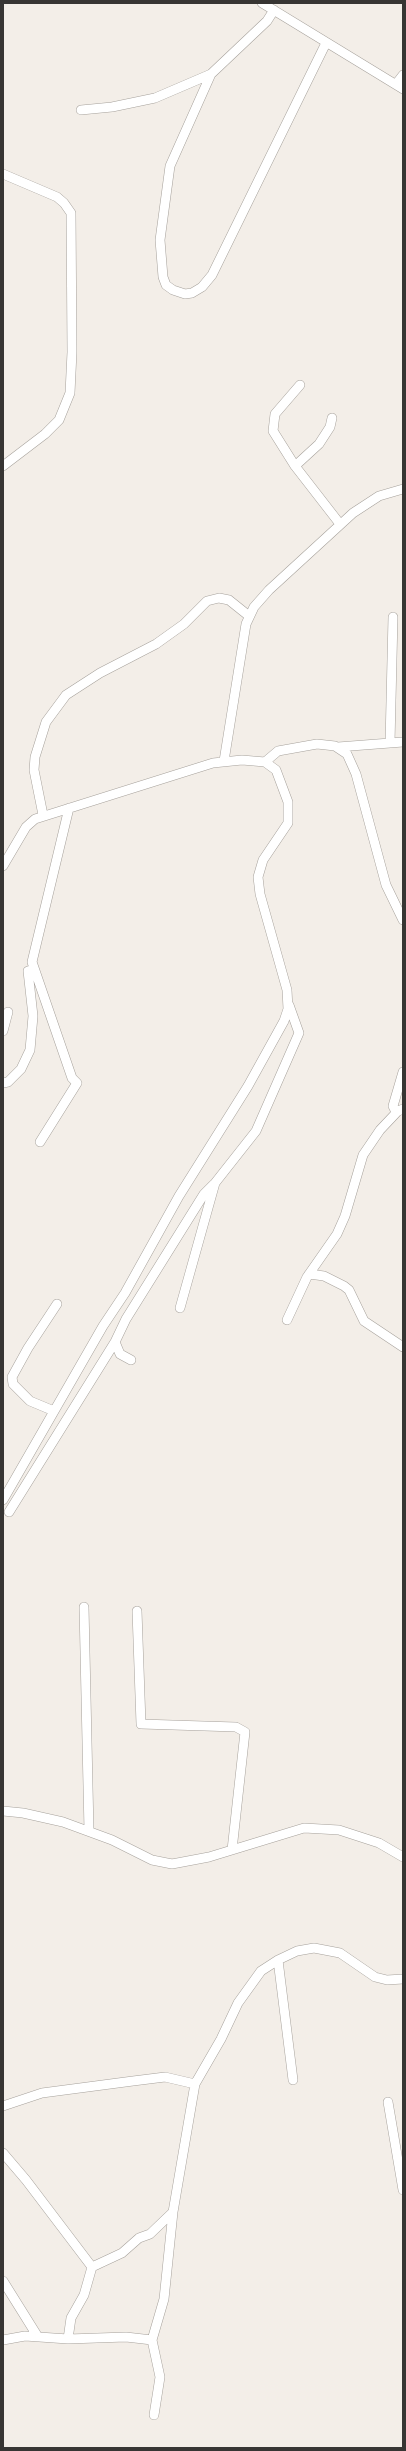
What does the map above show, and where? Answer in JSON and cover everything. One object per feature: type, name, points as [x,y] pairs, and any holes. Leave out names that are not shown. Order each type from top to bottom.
[{"type":"street","points":[[262,3],[399,87],[403,75]]},
{"type":"street","points":[[81,110],[112,107],[155,98],[211,74],[267,21],[274,10]]},
{"type":"street","points":[[211,74],[170,166],[163,208],[160,240],[162,277],[170,288],[185,294],[202,287],[212,275],[326,43]]},
{"type":"street","points":[[3,174],[57,197],[64,202],[71,213],[72,352],[70,393],[59,420],[45,434],[3,466]]},
{"type":"street","points":[[300,385],[281,405],[275,414],[272,426],[276,438],[295,466],[322,504],[340,524]]},
{"type":"street","points":[[295,466],[319,444],[330,427],[332,418]]},
{"type":"street","points":[[224,761],[238,671],[249,616],[260,599],[340,524],[370,501],[403,489]]},
{"type":"street","points":[[43,815],[34,770],[35,757],[46,722],[66,696],[100,673],[156,644],[184,624],[207,601],[219,598],[229,600],[249,616]]},
{"type":"street","points":[[390,743],[394,617]]},
{"type":"street","points":[[266,762],[273,754],[286,748],[324,743],[338,747],[403,742]]},
{"type":"street","points":[[338,747],[347,754],[352,763],[386,885],[403,920]]},
{"type":"street","points":[[3,866],[26,827],[43,815],[202,766],[224,761],[266,762],[273,767],[280,778],[289,808],[288,823],[263,860],[258,877],[260,894],[283,974],[288,1002],[299,1033],[256,1131],[204,1194],[126,1319],[115,1342],[9,1512]]},
{"type":"street","points":[[40,1142],[77,1083],[72,1078],[32,962],[69,808]]},
{"type":"street","points":[[3,1083],[8,1082],[21,1069],[30,1050],[33,1016],[28,970],[34,968]]},
{"type":"street","points":[[3,1500],[179,1196],[275,1040],[287,1013],[288,1002]]},
{"type":"street","points":[[3,1030],[8,1012]]},
{"type":"street","points":[[400,1110],[394,1110],[394,1101],[403,1072]]},
{"type":"street","points":[[287,1320],[296,1297],[309,1274],[337,1234],[345,1216],[363,1155],[380,1130],[400,1110]]},
{"type":"street","points":[[180,1308],[214,1183]]},
{"type":"street","points":[[309,1274],[324,1276],[344,1286],[349,1290],[364,1321],[403,1347]]},
{"type":"street","points":[[54,1411],[30,1401],[13,1384],[12,1377],[28,1348],[57,1304]]},
{"type":"street","points":[[115,1342],[120,1354],[130,1360]]},
{"type":"street","points":[[84,1607],[89,1831]]},
{"type":"street","points":[[137,1611],[141,1724],[236,1727],[245,1732],[232,1850]]},
{"type":"street","points":[[3,1811],[23,1813],[63,1822],[89,1831],[152,1860],[172,1864],[192,1862],[304,1828],[339,1830],[379,1843],[403,1857]]},
{"type":"street","points":[[154,2415],[160,2377],[152,2340],[164,2299],[173,2212],[195,2084],[238,2003],[261,1971],[278,1960],[297,1951],[322,1948],[340,1952],[375,1977],[387,1980],[403,1979]]},
{"type":"street","points":[[278,1960],[293,2080]]},
{"type":"street","points":[[3,2106],[42,2093],[133,2080],[165,2077],[195,2084]]},
{"type":"street","points":[[388,2102],[403,2190]]},
{"type":"street","points":[[3,2153],[26,2180],[92,2267]]},
{"type":"street","points":[[68,2339],[71,2318],[84,2295],[92,2267],[122,2253],[139,2238],[150,2234],[173,2212]]},
{"type":"street","points":[[3,2281],[38,2337]]},
{"type":"street","points":[[3,2340],[38,2337],[68,2339],[126,2337],[152,2340]]}]
